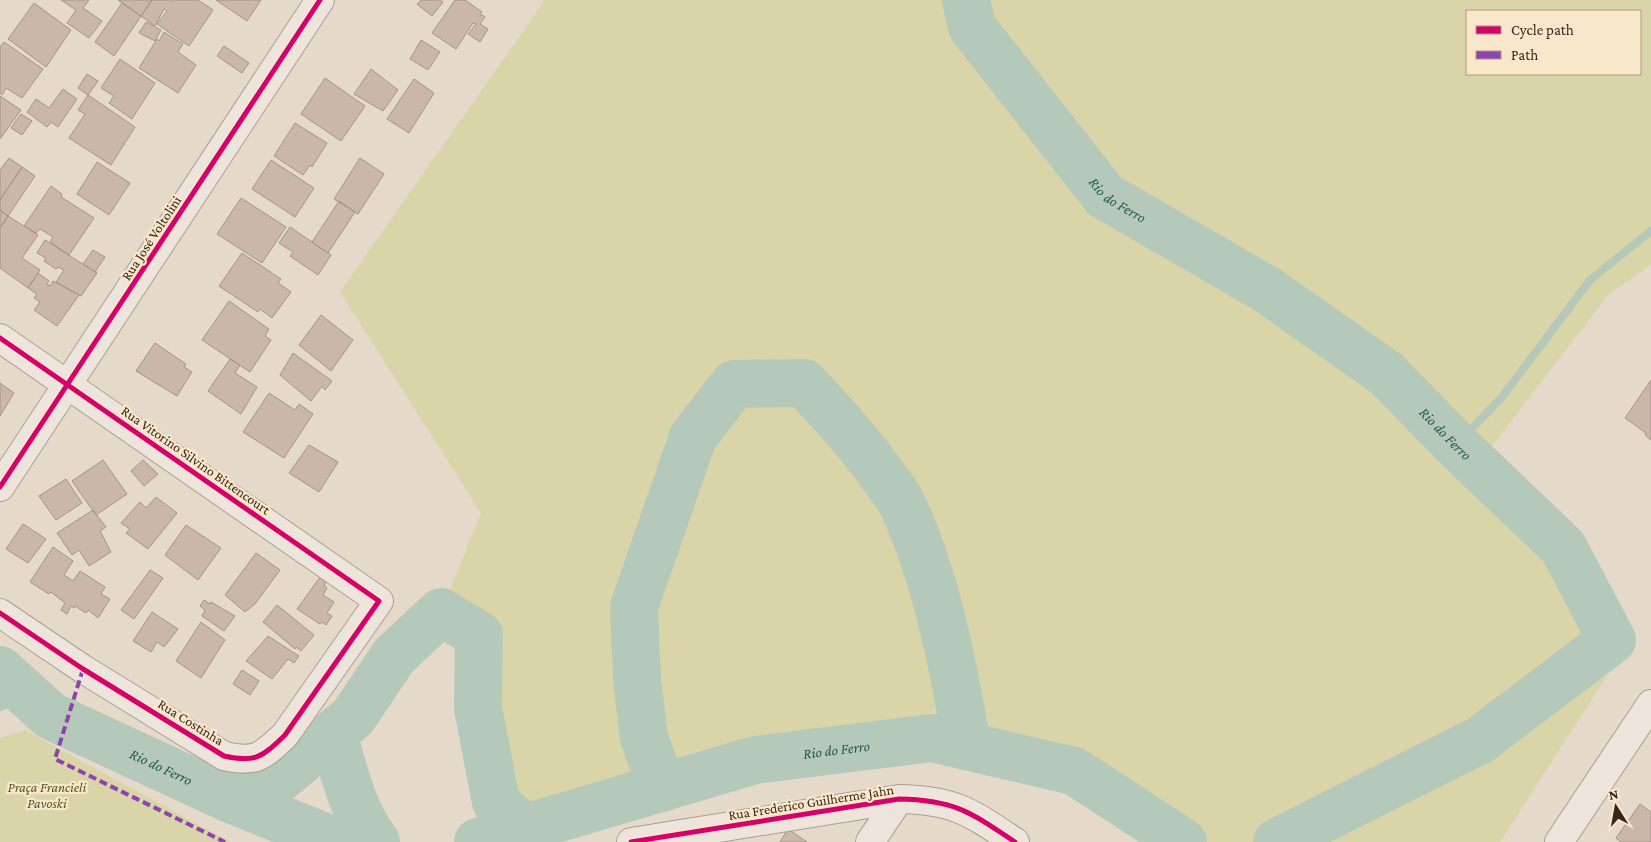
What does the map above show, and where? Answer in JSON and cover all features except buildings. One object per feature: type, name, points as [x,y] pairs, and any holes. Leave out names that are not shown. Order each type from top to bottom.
[{"type":"street","name":"Rua José Voltolini","points":[[0,486],[68,386],[320,0]]},
{"type":"street","name":"Rua Vitorino Silvino Bittencourt","points":[[0,338],[378,601]]},
{"type":"street","name":"Rua Costinha","points":[[0,613],[83,669],[224,756],[245,761],[266,752],[285,735],[378,601]]},
{"type":"street","points":[[1559,842],[1651,704]]},
{"type":"street","points":[[870,842],[899,799]]},
{"type":"street","name":"Rua Frederico Guilherme Jahn","points":[[631,842],[899,799],[930,799],[954,805],[974,814],[1015,842]]},
{"type":"green space","points":[[545,0],[1651,0],[1651,265],[1609,294],[1488,451],[1570,533],[1629,642],[1500,842],[1170,842],[1086,779],[932,738],[755,760],[558,820],[496,802],[478,708],[479,635],[441,612],[481,513],[340,292]]},
{"type":"green space","name":"Praça Francieli Pavoski","points":[[25,730],[230,842],[0,842],[0,738]]},
{"type":"waterway","name":"Rio do Ferro","points":[[966,0],[972,27],[1105,196],[1266,289],[1387,374],[1456,445],[1563,547],[1612,640],[1480,740],[1277,842]]},
{"type":"waterway","points":[[1456,445],[1502,397],[1590,280],[1651,231]]},
{"type":"waterway","points":[[662,788],[644,738],[637,680],[634,607],[693,437],[734,384],[804,383],[874,463],[898,497],[914,532],[934,591],[950,654],[967,746]]},
{"type":"waterway","points":[[228,798],[279,779],[353,717],[394,656],[441,612],[479,635],[478,708],[496,802],[524,829]]},
{"type":"waterway","name":"Rio do Ferro","points":[[0,670],[51,716],[228,798],[337,842]]},
{"type":"waterway","points":[[0,707],[28,695]]},
{"type":"waterway","points":[[333,734],[355,804],[376,842]]},
{"type":"waterway","name":"Rio do Ferro","points":[[478,842],[755,760],[932,738],[1074,771],[1183,842]]},
{"type":"marked path","points":[[83,669],[55,759],[225,842]]},
{"type":"cycle path","points":[[0,487],[320,0]]},
{"type":"cycle path","points":[[0,338],[379,601],[285,735],[264,753],[244,759],[224,756],[83,669],[0,613]]},
{"type":"cycle path","points":[[631,842],[899,799],[948,805],[973,815],[1015,842]]}]
